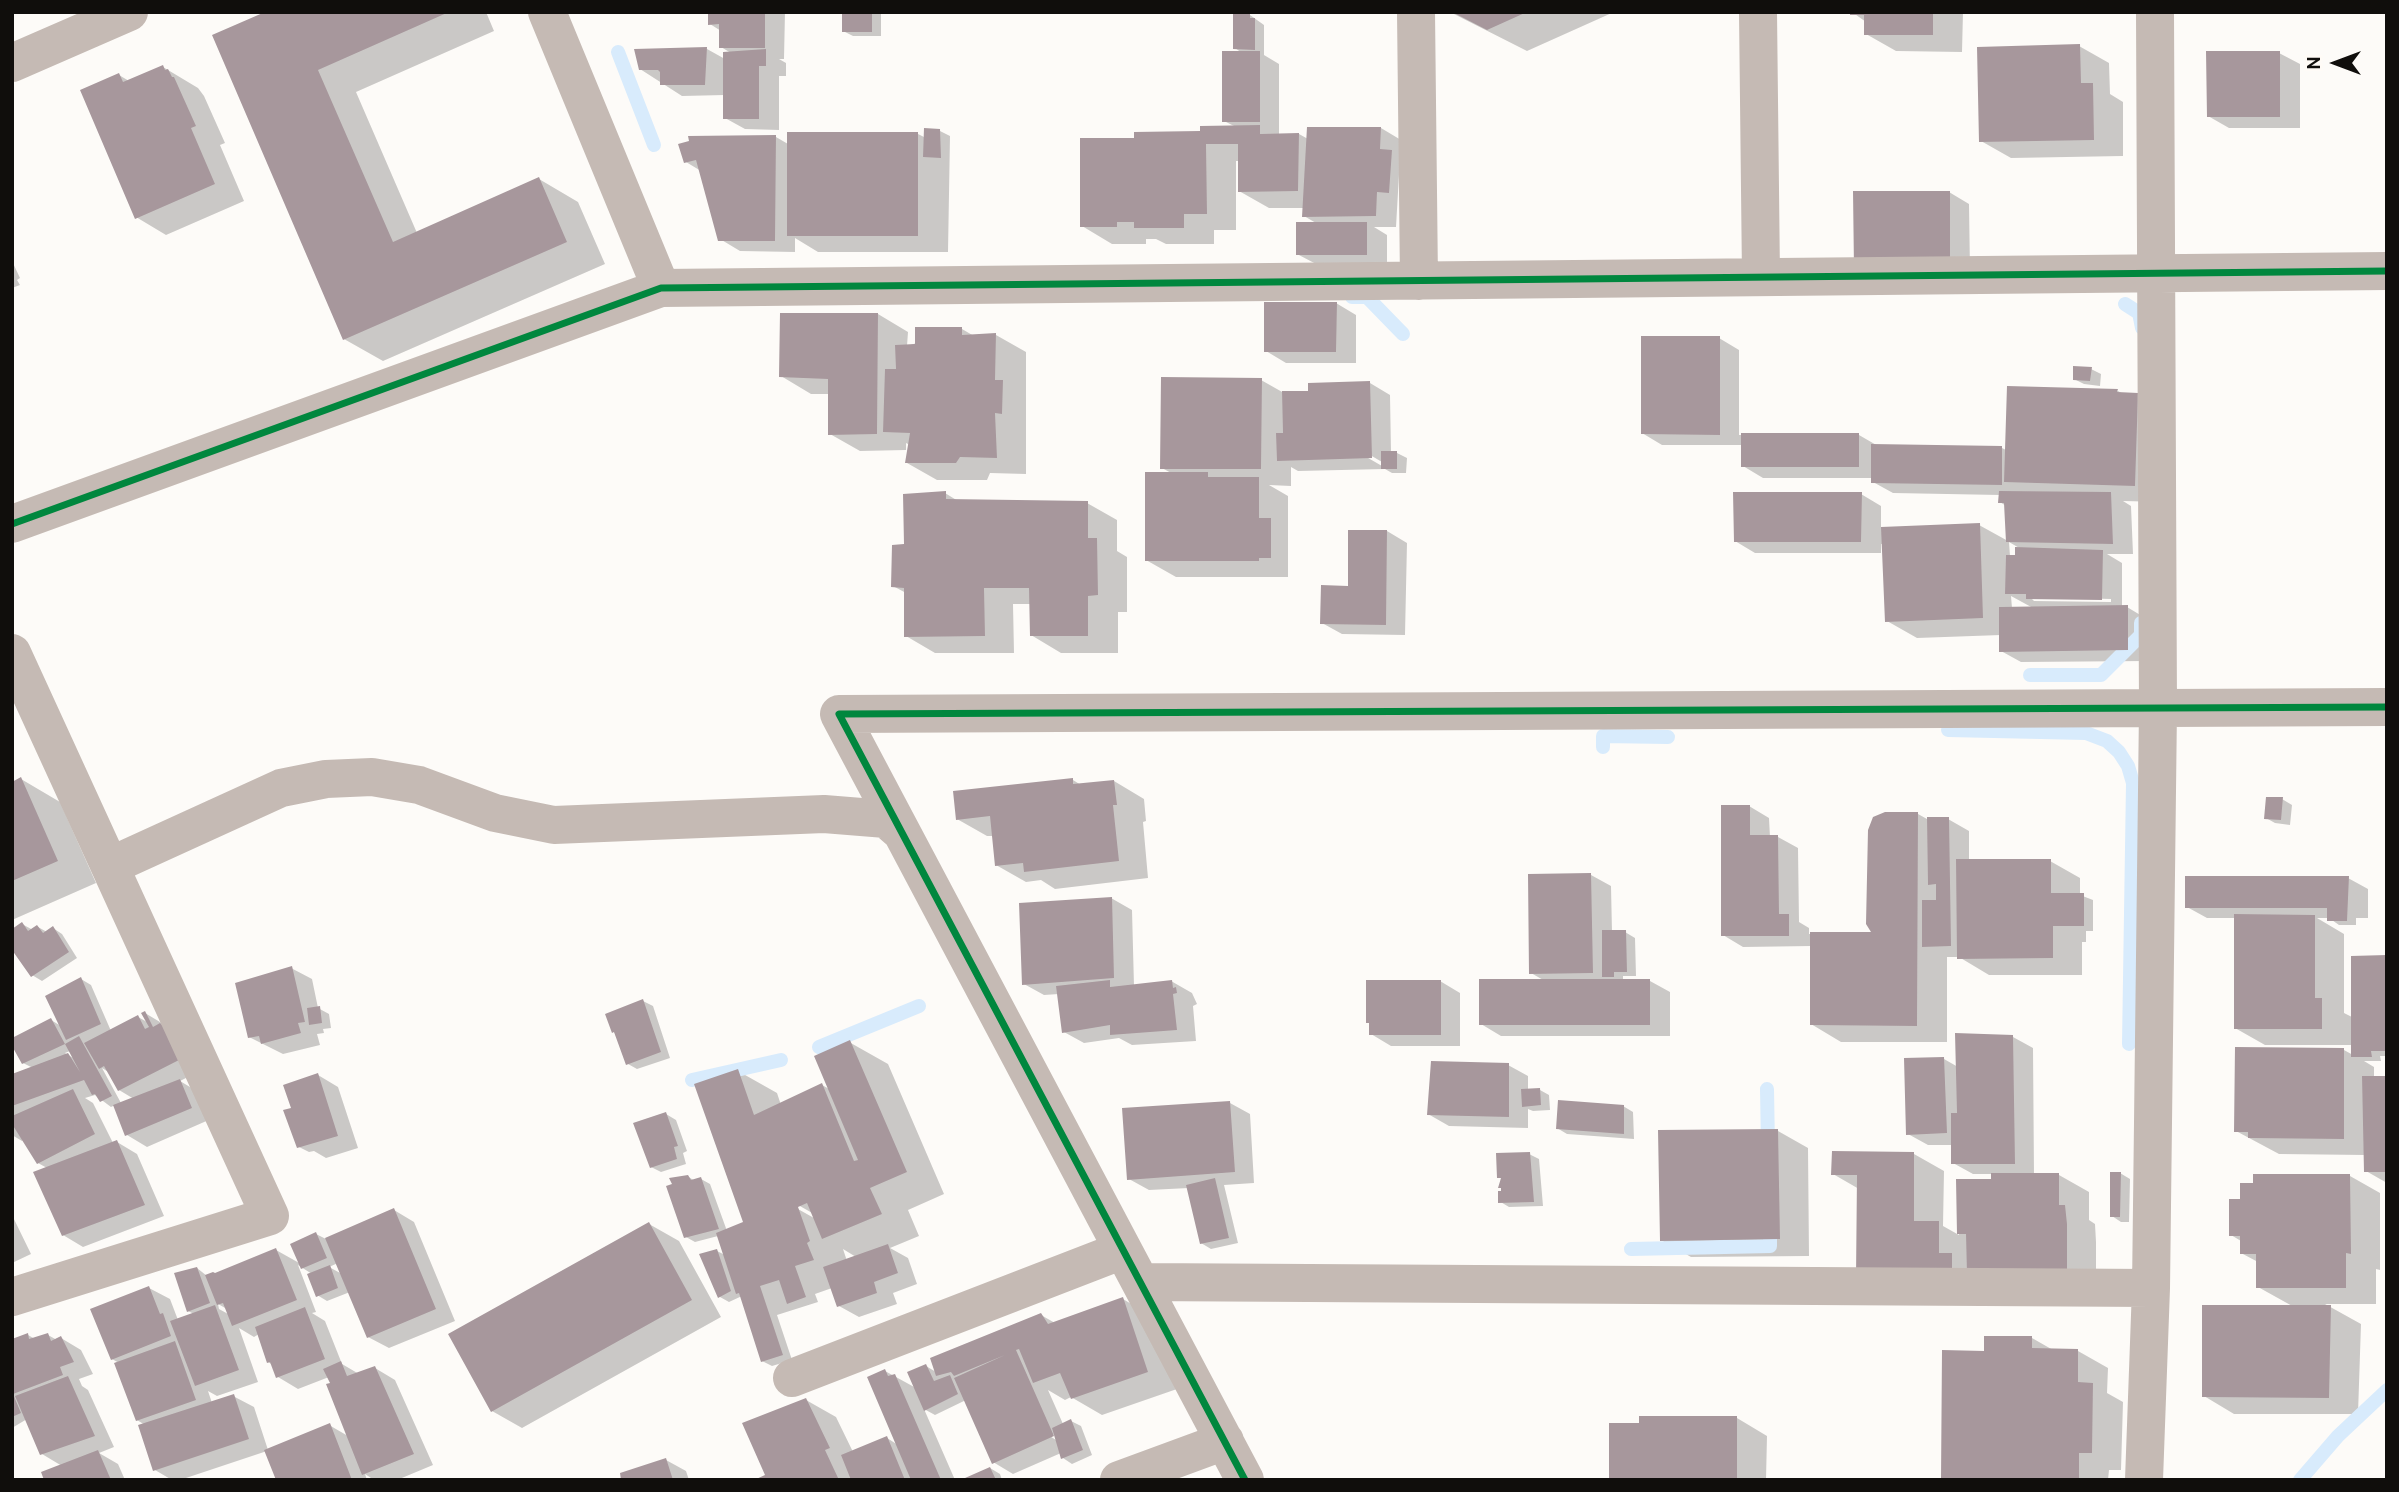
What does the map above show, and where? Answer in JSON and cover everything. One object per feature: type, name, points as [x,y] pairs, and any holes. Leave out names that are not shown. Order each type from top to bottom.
[{"type":"street","points":[[12,63],[129,12]]},
{"type":"street","points":[[547,12],[661,288]]},
{"type":"street","points":[[1416,12],[1419,281]]},
{"type":"street","points":[[1758,12],[1761,277]]},
{"type":"street","points":[[2144,1480],[2151,1288],[2158,708],[2155,12]]},
{"type":"street","points":[[12,524],[661,288],[2387,271]]},
{"type":"street","points":[[12,653],[270,1216],[12,1297]]},
{"type":"street","points":[[1245,1480],[839,714],[2387,707]]},
{"type":"street","points":[[110,866],[281,788],[326,779],[372,777],[419,785],[495,814],[554,825],[824,814],[886,819],[901,832]]},
{"type":"street","points":[[792,1378],[1131,1266],[2151,1288]]},
{"type":"street","points":[[1119,1480],[1224,1441]]},
{"type":"building","points":[[265,12],[449,12],[318,70],[393,242],[539,177],[567,242],[343,340],[212,35]]},
{"type":"building","points":[[708,12],[765,12],[765,48],[719,48],[719,24],[708,25]]},
{"type":"building","points":[[842,12],[872,12],[872,32],[842,32]]},
{"type":"building","points":[[1452,12],[1527,12],[1487,30]]},
{"type":"building","points":[[1850,12],[1933,12],[1933,35],[1864,35],[1864,15],[1850,15]]},
{"type":"building","points":[[1233,13],[1250,13],[1250,18],[1255,18],[1255,50],[1233,49]]},
{"type":"building","points":[[2080,44],[2081,83],[2093,83],[2094,140],[1979,142],[1977,47]]},
{"type":"building","points":[[707,47],[705,85],[660,85],[658,70],[639,70],[634,49]]},
{"type":"building","points":[[766,49],[766,66],[759,66],[759,119],[723,119],[723,52]]},
{"type":"building","points":[[1222,51],[1260,51],[1260,122],[1222,122]]},
{"type":"building","points":[[2206,51],[2280,51],[2280,117],[2207,117]]},
{"type":"building","points":[[163,65],[174,77],[196,126],[191,128],[215,184],[135,219],[80,90],[119,73],[123,82]]},
{"type":"building","points":[[1260,125],[1260,134],[1299,133],[1298,191],[1238,192],[1238,144],[1206,144],[1207,214],[1184,214],[1184,228],[1134,228],[1134,222],[1117,222],[1117,227],[1080,227],[1080,138],[1134,138],[1134,132],[1200,131],[1200,126]]},
{"type":"building","points":[[1307,127],[1381,127],[1380,149],[1392,150],[1389,193],[1377,192],[1376,216],[1302,217]]},
{"type":"building","points":[[924,128],[940,129],[941,158],[923,157]]},
{"type":"building","points":[[787,132],[918,132],[918,236],[787,236]]},
{"type":"building","points":[[776,135],[775,241],[718,241],[696,160],[684,163],[678,144],[689,141],[688,136]]},
{"type":"building","points":[[1853,191],[1950,191],[1950,261],[1854,269]]},
{"type":"building","points":[[1296,222],[1367,222],[1367,255],[1296,255]]},
{"type":"building","points":[[1264,302],[1337,302],[1336,352],[1264,352]]},
{"type":"building","points":[[780,313],[878,313],[877,434],[828,435],[828,379],[779,377]]},
{"type":"building","points":[[915,327],[962,327],[962,335],[996,333],[995,380],[1003,380],[1002,414],[995,413],[997,458],[960,457],[956,463],[905,463],[910,433],[883,432],[885,369],[896,369],[895,345],[915,344]]},
{"type":"building","points":[[1641,336],[1720,336],[1720,435],[1641,434]]},
{"type":"building","points":[[2073,366],[2092,367],[2090,381],[2073,380]]},
{"type":"building","points":[[1161,377],[1262,378],[1261,469],[1160,469]]},
{"type":"building","points":[[1370,381],[1372,458],[1277,461],[1276,433],[1283,433],[1282,391],[1308,391],[1308,383]]},
{"type":"building","points":[[2007,386],[2118,389],[2117,392],[2138,393],[2135,486],[2004,482]]},
{"type":"building","points":[[1741,433],[1859,433],[1859,467],[1741,467]]},
{"type":"building","points":[[1871,444],[2002,446],[2002,485],[1871,483]]},
{"type":"building","points":[[1381,451],[1397,451],[1397,469],[1381,469]]},
{"type":"building","points":[[1145,472],[1208,472],[1208,477],[1259,477],[1259,518],[1271,518],[1271,558],[1259,558],[1259,561],[1145,561]]},
{"type":"building","points":[[946,491],[946,499],[1088,501],[1088,538],[1097,538],[1098,595],[1088,596],[1088,636],[1030,636],[1029,588],[984,588],[985,636],[904,637],[904,588],[891,587],[892,545],[904,544],[903,494]]},
{"type":"building","points":[[1999,491],[2111,492],[2113,544],[2006,542],[2004,503],[1998,503]]},
{"type":"building","points":[[1733,492],[1862,492],[1861,542],[1734,542]]},
{"type":"building","points":[[1980,523],[1983,618],[1885,622],[1881,527]]},
{"type":"building","points":[[1348,530],[1387,530],[1386,625],[1320,624],[1321,585],[1348,586]]},
{"type":"building","points":[[2015,547],[2103,550],[2102,600],[2026,599],[2026,594],[2005,594],[2006,555],[2015,555]]},
{"type":"building","points":[[2128,605],[2128,650],[1999,652],[1999,607]]},
{"type":"building","points":[[21,777],[58,861],[12,881],[12,782]]},
{"type":"building","points":[[1073,778],[1073,784],[1114,780],[1117,805],[1113,805],[1119,861],[1024,872],[1023,863],[995,866],[990,816],[956,820],[953,791]]},
{"type":"building","points":[[2266,797],[2283,797],[2281,820],[2264,819]]},
{"type":"building","points":[[1721,805],[1750,805],[1750,835],[1778,835],[1779,914],[1789,914],[1789,936],[1721,936]]},
{"type":"building","points":[[1885,812],[1918,812],[1917,1026],[1810,1025],[1810,932],[1871,932],[1866,924],[1868,830],[1873,817]]},
{"type":"building","points":[[1927,817],[1949,817],[1951,946],[1922,947],[1922,900],[1936,900],[1936,884],[1928,885]]},
{"type":"building","points":[[1956,859],[2051,859],[2051,893],[2084,893],[2084,926],[2053,926],[2053,958],[1957,959]]},
{"type":"building","points":[[1591,873],[1593,973],[1529,974],[1528,874]]},
{"type":"building","points":[[2185,876],[2349,876],[2347,921],[2327,921],[2327,908],[2185,908]]},
{"type":"building","points":[[1112,897],[1114,978],[1022,985],[1019,903]]},
{"type":"building","points":[[2234,914],[2315,915],[2315,998],[2322,998],[2322,1029],[2234,1029]]},
{"type":"building","points":[[22,922],[28,931],[37,925],[43,933],[53,926],[69,952],[31,977],[12,950],[12,929]]},
{"type":"building","points":[[1602,930],[1626,930],[1627,972],[1614,972],[1614,977],[1602,977]]},
{"type":"building","points":[[2387,955],[2387,1051],[2371,1051],[2372,1057],[2351,1057],[2351,956]]},
{"type":"building","points":[[292,966],[305,1022],[298,1023],[301,1033],[261,1044],[259,1036],[248,1038],[235,983]]},
{"type":"building","points":[[81,977],[101,1024],[66,1040],[45,996]]},
{"type":"building","points":[[1479,979],[1650,979],[1650,1025],[1479,1025]]},
{"type":"building","points":[[1110,980],[1110,987],[1172,980],[1177,993],[1173,994],[1177,1030],[1110,1035],[1110,1025],[1062,1033],[1056,986]]},
{"type":"building","points":[[1366,980],[1441,980],[1441,1035],[1369,1035],[1369,1023],[1366,1023]]},
{"type":"building","points":[[643,999],[661,1052],[626,1065],[605,1014]]},
{"type":"building","points":[[320,1006],[322,1023],[309,1025],[307,1008]]},
{"type":"building","points":[[145,1011],[153,1027],[160,1023],[163,1026],[181,1059],[118,1091],[104,1066],[99,1069],[84,1043],[138,1015],[145,1029],[149,1027],[141,1013]]},
{"type":"building","points":[[51,1018],[65,1044],[22,1064],[12,1046],[12,1038]]},
{"type":"building","points":[[1955,1033],[2013,1035],[2015,1164],[1951,1164],[1951,1113],[1957,1113]]},
{"type":"building","points":[[79,1036],[112,1096],[100,1102],[95,1094],[92,1095],[84,1080],[12,1106],[12,1074],[68,1053],[80,1072],[65,1044]]},
{"type":"building","points":[[850,1040],[907,1172],[870,1188],[882,1214],[822,1239],[807,1203],[798,1207],[814,1260],[795,1266],[806,1297],[787,1304],[779,1280],[760,1286],[783,1355],[761,1362],[716,1233],[743,1222],[694,1084],[738,1069],[754,1115],[822,1083],[854,1161],[858,1160],[814,1056]]},
{"type":"building","points":[[2235,1047],[2344,1048],[2344,1139],[2248,1138],[2248,1132],[2234,1132]]},
{"type":"building","points":[[1944,1057],[1947,1133],[1906,1135],[1904,1058]]},
{"type":"building","points":[[1431,1061],[1509,1063],[1509,1117],[1427,1115]]},
{"type":"building","points":[[318,1073],[338,1136],[297,1148],[283,1110],[291,1108],[283,1085]]},
{"type":"building","points":[[2362,1076],[2387,1076],[2387,1172],[2364,1172]]},
{"type":"building","points":[[180,1079],[192,1108],[125,1136],[113,1105]]},
{"type":"building","points":[[1540,1088],[1541,1105],[1522,1107],[1521,1089]]},
{"type":"building","points":[[73,1089],[95,1134],[37,1164],[12,1124],[12,1116]]},
{"type":"building","points":[[1558,1100],[1624,1105],[1624,1134],[1556,1129]]},
{"type":"building","points":[[1230,1101],[1235,1172],[1127,1180],[1122,1108]]},
{"type":"building","points":[[666,1112],[678,1146],[674,1147],[677,1159],[650,1168],[633,1123]]},
{"type":"building","points":[[1778,1129],[1780,1239],[1660,1241],[1658,1130]]},
{"type":"building","points":[[117,1140],[145,1205],[62,1236],[33,1172]]},
{"type":"building","points":[[1832,1151],[1914,1152],[1914,1221],[1939,1221],[1939,1253],[1952,1253],[1952,1279],[1856,1278],[1857,1175],[1831,1175]]},
{"type":"building","points":[[1530,1152],[1534,1202],[1498,1203],[1501,1178],[1497,1178],[1496,1153]]},
{"type":"building","points":[[2110,1172],[2121,1172],[2120,1217],[2110,1217]]},
{"type":"building","points":[[1991,1173],[2059,1173],[2059,1205],[2065,1205],[2067,1224],[2067,1275],[1967,1274],[1966,1234],[1957,1234],[1956,1179],[1991,1179]]},
{"type":"building","points":[[2253,1174],[2350,1174],[2351,1254],[2346,1253],[2346,1288],[2256,1288],[2256,1254],[2240,1254],[2240,1236],[2229,1236],[2229,1199],[2240,1199],[2240,1183],[2253,1183]]},
{"type":"building","points":[[688,1175],[691,1180],[701,1177],[719,1229],[684,1238],[666,1186],[672,1184],[669,1178]]},
{"type":"building","points":[[1215,1178],[1229,1238],[1200,1244],[1186,1185]]},
{"type":"building","points":[[394,1208],[436,1309],[367,1338],[325,1238]]},
{"type":"building","points":[[649,1222],[692,1300],[491,1412],[448,1334]]},
{"type":"building","points":[[316,1232],[327,1258],[301,1269],[290,1244]]},
{"type":"building","points":[[888,1244],[898,1273],[874,1282],[877,1293],[837,1307],[823,1267]]},
{"type":"building","points":[[276,1248],[297,1300],[232,1326],[223,1303],[217,1305],[205,1275]]},
{"type":"building","points":[[717,1249],[731,1291],[718,1298],[699,1254]]},
{"type":"building","points":[[330,1265],[338,1288],[316,1297],[307,1274]]},
{"type":"building","points":[[197,1267],[210,1303],[187,1312],[174,1273]]},
{"type":"building","points":[[149,1286],[171,1336],[111,1360],[90,1309]]},
{"type":"building","points":[[1123,1297],[1148,1372],[1071,1399],[1060,1373],[1033,1383],[1019,1349],[1016,1350],[1054,1436],[992,1464],[954,1378],[1005,1355],[954,1376],[951,1372],[936,1376],[930,1358],[1041,1313],[1048,1324]]},
{"type":"building","points":[[215,1305],[239,1370],[195,1386],[170,1321]]},
{"type":"building","points":[[2202,1305],[2331,1305],[2329,1398],[2202,1397]]},
{"type":"building","points":[[305,1307],[325,1359],[276,1378],[270,1362],[267,1363],[255,1327]]},
{"type":"building","points":[[28,1333],[29,1339],[48,1333],[51,1341],[61,1336],[74,1362],[60,1367],[63,1375],[13,1394],[21,1413],[12,1417],[12,1339]]},
{"type":"building","points":[[1984,1336],[2032,1336],[2032,1348],[2078,1349],[2078,1382],[2093,1383],[2092,1453],[2079,1453],[2079,1480],[1941,1480],[1942,1350],[1984,1351]]},
{"type":"building","points":[[175,1341],[196,1400],[136,1421],[114,1363]]},
{"type":"building","points":[[341,1361],[347,1376],[375,1366],[414,1454],[362,1475],[326,1384],[330,1383],[323,1369]]},
{"type":"building","points":[[926,1364],[934,1381],[950,1375],[958,1394],[924,1411],[907,1372]]},
{"type":"building","points":[[885,1369],[888,1376],[895,1374],[941,1480],[911,1480],[867,1377]]},
{"type":"building","points":[[68,1376],[95,1436],[40,1455],[15,1396]]},
{"type":"building","points":[[234,1394],[249,1439],[153,1471],[138,1425]]},
{"type":"building","points":[[806,1398],[830,1448],[825,1450],[839,1480],[754,1480],[765,1475],[742,1423]]},
{"type":"building","points":[[1639,1416],[1737,1416],[1737,1480],[1609,1480],[1609,1423],[1639,1423]]},
{"type":"building","points":[[1071,1419],[1083,1450],[1061,1459],[1052,1428]]},
{"type":"building","points":[[330,1423],[352,1480],[276,1480],[264,1450]]},
{"type":"building","points":[[887,1436],[905,1480],[851,1480],[841,1455]]},
{"type":"building","points":[[98,1450],[111,1480],[44,1480],[41,1472]]},
{"type":"building","points":[[666,1458],[673,1480],[621,1480],[620,1473]]},
{"type":"building","points":[[990,1467],[996,1480],[965,1480],[965,1478]]},
{"type":"waterway","points":[[618,52],[654,145]]},
{"type":"waterway","points":[[1352,297],[1367,297],[1403,334]]},
{"type":"waterway","points":[[2125,304],[2139,313],[2142,328]]},
{"type":"waterway","points":[[2030,675],[2101,675],[2141,635],[2141,623]]},
{"type":"waterway","points":[[1948,730],[2086,733],[2107,741],[2119,752],[2128,766],[2133,783],[2129,1044]]},
{"type":"waterway","points":[[1603,747],[1603,736],[1668,737]]},
{"type":"waterway","points":[[819,1047],[919,1006]]},
{"type":"waterway","points":[[692,1080],[781,1060]]},
{"type":"waterway","points":[[1767,1089],[1768,1147]]},
{"type":"waterway","points":[[1631,1249],[1770,1246],[1770,1220]]},
{"type":"waterway","points":[[2300,1480],[2338,1436],[2387,1390]]},
{"type":"cycle path","points":[[12,524],[661,288],[2387,271]]},
{"type":"cycle path","points":[[1245,1480],[839,714],[2387,707]]}]
